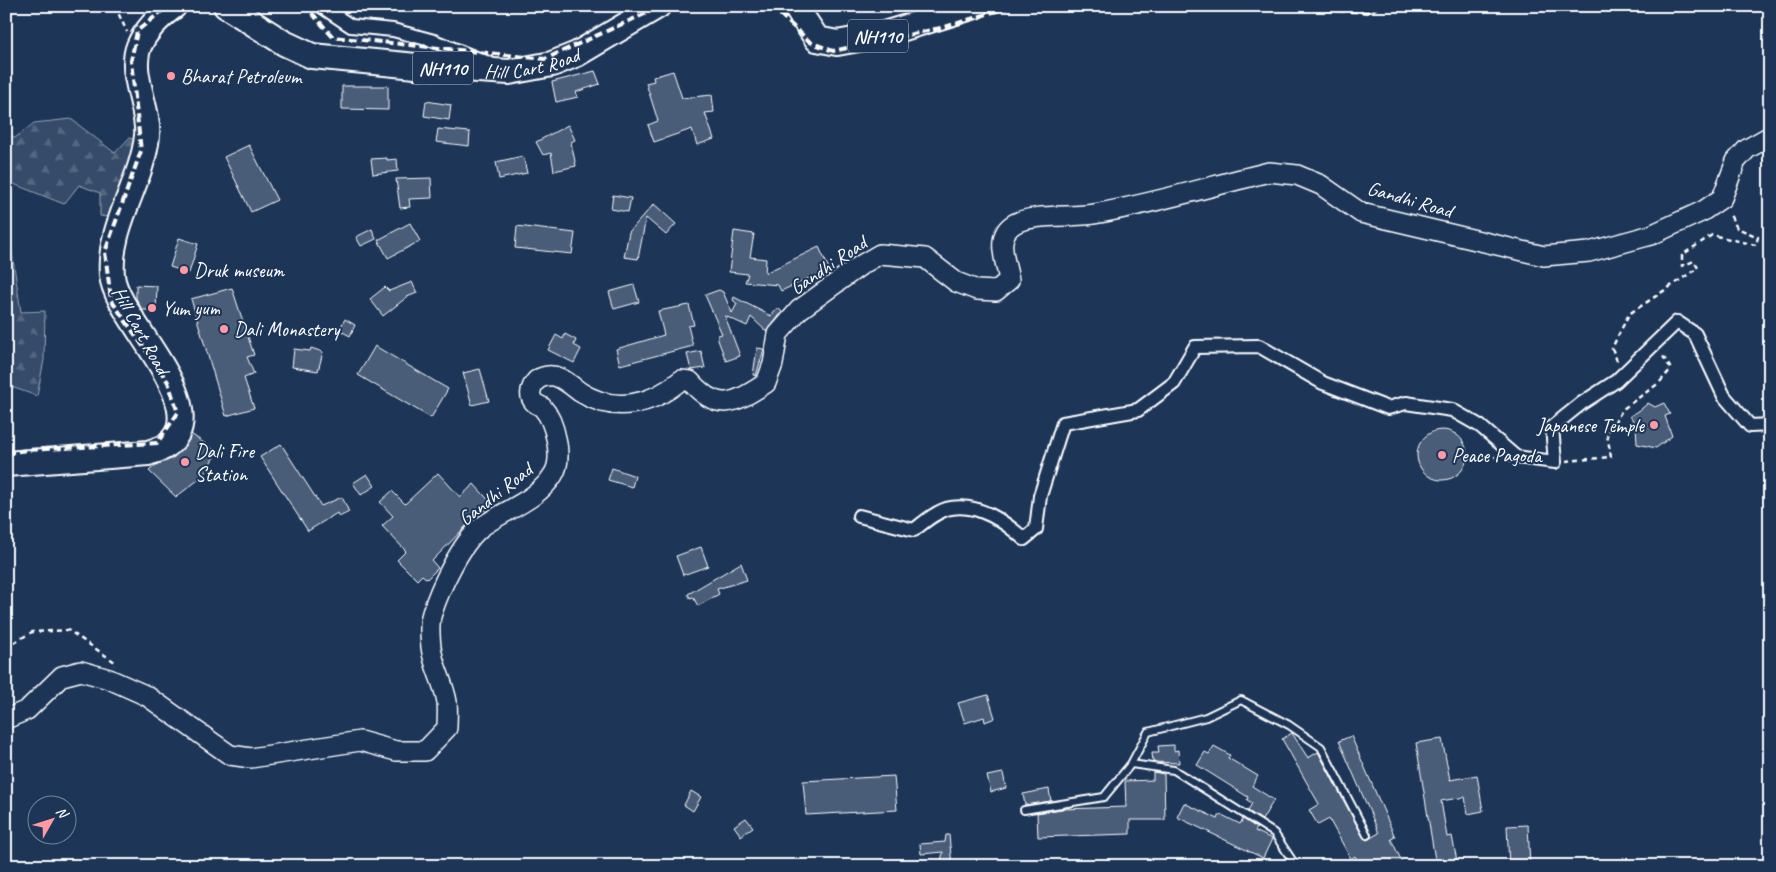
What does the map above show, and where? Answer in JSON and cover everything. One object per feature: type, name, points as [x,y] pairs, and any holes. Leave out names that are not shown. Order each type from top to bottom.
[{"type":"highway","name":"Hill Cart Road","points":[[6,464],[148,453],[166,446],[176,433],[182,410],[175,392],[120,297],[112,277],[112,248],[145,154],[148,132],[137,72],[138,47],[154,24],[174,6]]},
{"type":"highway","name":"Hill Cart Road","points":[[226,6],[284,44],[312,56],[416,66],[509,72],[552,64],[577,54],[658,6]]},
{"type":"highway","name":"NH110","points":[[795,6],[817,39],[837,43],[881,35],[975,6]]},
{"type":"main road","points":[[1722,198],[1736,161],[1747,149],[1770,136]]},
{"type":"main road","name":"Gandhi Road","points":[[109,679],[147,696],[230,755],[251,758],[360,741],[396,751],[425,751],[447,728],[447,701],[431,648],[431,615],[458,555],[479,529],[543,489],[555,474],[559,450],[552,426],[542,407],[534,402],[531,395],[533,385],[543,376],[558,376],[582,393],[609,404],[640,404],[666,392],[681,380],[690,381],[700,392],[714,401],[729,403],[766,383],[773,364],[778,334],[799,310],[860,265],[880,254],[925,258],[956,282],[977,290],[996,291],[1009,280],[1002,249],[1004,235],[1014,224],[1036,218],[1093,214],[1269,172],[1297,175],[1321,185],[1361,212],[1544,256],[1589,252],[1651,235],[1703,211],[1722,198]]},
{"type":"main road","points":[[6,719],[27,710],[62,676],[81,671],[109,679]]},
{"type":"street","points":[[321,6],[351,26],[393,30],[434,41],[509,72]]},
{"type":"street","points":[[859,516],[914,530],[951,508],[977,510],[1004,521],[1024,540],[1036,528],[1040,496],[1063,423],[1138,410],[1174,384],[1195,347],[1260,346],[1323,383],[1388,408],[1406,403],[1452,410],[1480,426],[1516,457],[1555,462],[1552,427],[1582,402],[1616,381],[1677,322],[1695,334],[1724,396],[1750,426],[1770,426]]},
{"type":"lane","points":[[1024,810],[1104,797],[1131,764],[1148,732],[1206,718],[1241,700],[1289,725],[1321,747],[1367,835]]},
{"type":"lane","points":[[1131,764],[1174,770],[1274,833],[1296,866]]},
{"type":"path","points":[[115,6],[127,33],[131,36]]},
{"type":"path","points":[[1616,381],[1610,370],[1618,360],[1612,348],[1629,314],[1698,268],[1694,261],[1682,266],[1682,255],[1712,235],[1756,245],[1758,237],[1737,228],[1722,198]]},
{"type":"path","points":[[1555,462],[1611,457],[1607,434],[1623,409],[1660,383],[1671,369],[1655,344]]},
{"type":"path","points":[[1467,457],[1491,457]]},
{"type":"path","points":[[6,647],[32,632],[68,630],[115,662],[109,679]]},
{"type":"green space","points":[[71,119],[115,153],[129,138],[137,140],[112,218],[100,216],[100,193],[79,185],[64,204],[6,181],[6,133],[15,138],[34,123]]},
{"type":"green space","points":[[6,240],[11,246],[21,312],[45,311],[44,360],[37,396],[6,385]]},
{"type":"building","points":[[595,71],[600,84],[576,92],[578,97],[556,102],[552,82]]},
{"type":"building","points":[[673,71],[682,98],[712,95],[714,112],[705,113],[714,139],[697,145],[692,129],[654,142],[648,125],[658,121],[646,83],[654,81],[653,77]]},
{"type":"building","points":[[342,86],[388,86],[388,110],[342,109]]},
{"type":"building","points":[[426,101],[451,105],[449,120],[424,116]]},
{"type":"building","points":[[568,125],[575,140],[571,142],[576,166],[554,171],[551,153],[543,155],[536,142]]},
{"type":"building","points":[[438,129],[470,132],[469,146],[436,142]]},
{"type":"building","points":[[249,145],[277,200],[251,212],[224,157]]},
{"type":"building","points":[[523,156],[527,173],[499,179],[496,162]]},
{"type":"building","points":[[387,158],[387,160],[397,159],[398,171],[373,174],[371,159]]},
{"type":"building","points":[[431,178],[432,198],[409,199],[410,207],[400,208],[396,179]]},
{"type":"building","points":[[613,195],[631,198],[628,212],[611,209]]},
{"type":"building","points":[[654,204],[676,224],[666,235],[646,218],[638,259],[624,257],[629,232]]},
{"type":"building","points":[[410,223],[420,241],[388,258],[378,240]]},
{"type":"building","points":[[517,226],[575,233],[572,254],[515,248]]},
{"type":"building","points":[[372,229],[376,239],[361,246],[356,237]]},
{"type":"building","points":[[734,231],[754,234],[750,257],[766,259],[765,273],[819,247],[831,273],[816,280],[814,276],[781,291],[778,285],[745,282],[748,274],[729,272]]},
{"type":"building","points":[[179,238],[198,244],[189,273],[170,267]]},
{"type":"building","points":[[412,282],[417,293],[407,297],[383,316],[370,299],[385,287],[389,291]]},
{"type":"building","points":[[136,285],[157,286],[156,310],[142,310],[136,298]]},
{"type":"building","points":[[634,285],[639,302],[614,309],[609,292]]},
{"type":"building","points":[[232,288],[254,355],[247,357],[254,374],[244,378],[254,408],[226,416],[191,299]]},
{"type":"building","points":[[719,290],[723,292],[732,313],[737,304],[733,300],[734,297],[771,316],[778,308],[782,312],[767,332],[751,317],[747,326],[725,316],[740,356],[726,361],[718,340],[718,335],[722,334],[705,295]]},
{"type":"building","points":[[689,305],[694,325],[688,326],[693,346],[620,365],[616,349],[664,335],[658,311]]},
{"type":"building","points":[[345,319],[355,325],[350,336],[339,330]]},
{"type":"building","points":[[565,334],[576,340],[574,345],[581,349],[574,363],[548,350],[556,335],[563,339]]},
{"type":"building","points":[[375,346],[448,389],[431,418],[358,375]]},
{"type":"building","points":[[311,348],[323,352],[318,371],[292,367],[294,349],[310,351]]},
{"type":"building","points":[[757,348],[764,349],[756,376],[753,375]]},
{"type":"building","points":[[701,351],[705,368],[691,370],[687,354]]},
{"type":"building","points":[[480,369],[489,401],[472,405],[463,373]]},
{"type":"building","points":[[1648,403],[1655,407],[1664,403],[1670,414],[1665,416],[1672,436],[1656,448],[1637,444],[1636,425],[1630,416]]},
{"type":"building","name":"Peace Pagoda","points":[[1442,430],[1452,432],[1460,437],[1465,445],[1467,455],[1465,465],[1460,473],[1452,478],[1442,480],[1432,478],[1424,473],[1419,465],[1417,455],[1419,445],[1424,437],[1432,432]]},
{"type":"building","name":"Dali Fire Station","points":[[191,434],[217,452],[202,477],[176,497],[149,471],[156,465],[174,457]]},
{"type":"building","points":[[281,444],[321,506],[342,497],[349,512],[339,517],[337,513],[308,531],[260,457]]},
{"type":"building","points":[[612,468],[635,476],[632,487],[608,480]]},
{"type":"building","points":[[438,473],[460,497],[474,484],[492,504],[472,520],[432,561],[438,568],[427,579],[422,575],[417,580],[397,560],[406,551],[382,526],[393,516],[380,502],[392,491],[405,504]]},
{"type":"building","points":[[367,474],[375,486],[361,495],[353,483]]},
{"type":"building","points":[[701,547],[708,566],[683,575],[676,556]]},
{"type":"building","points":[[741,563],[747,580],[717,589],[719,594],[698,606],[693,597],[690,598],[688,594]]},
{"type":"building","points":[[988,695],[995,718],[985,722],[984,717],[965,723],[958,703]]},
{"type":"building","points":[[1292,733],[1308,758],[1318,752],[1363,837],[1367,840],[1379,833],[1339,741],[1351,736],[1395,837],[1391,839],[1404,866],[1360,866],[1355,856],[1351,859],[1329,819],[1318,825],[1309,810],[1319,804],[1282,739]]},
{"type":"building","points":[[1442,739],[1450,780],[1477,775],[1483,811],[1468,814],[1465,797],[1441,801],[1447,837],[1452,836],[1458,866],[1436,866],[1416,743]]},
{"type":"building","points":[[1174,745],[1174,751],[1178,750],[1179,763],[1153,762],[1152,753],[1159,753],[1158,746]]},
{"type":"building","points":[[1214,746],[1230,755],[1228,758],[1258,776],[1252,786],[1274,800],[1262,820],[1248,811],[1252,803],[1247,800],[1248,797],[1197,765],[1205,752],[1209,754]]},
{"type":"building","points":[[1153,772],[1164,774],[1165,820],[1130,820],[1130,834],[1038,837],[1037,813],[1062,809],[1126,807],[1125,781],[1153,780]]},
{"type":"building","points":[[1003,773],[1006,788],[991,792],[987,776]]},
{"type":"building","points":[[894,776],[897,810],[806,815],[803,781]]},
{"type":"building","points":[[1049,789],[1051,801],[1025,805],[1023,794]]},
{"type":"building","points":[[691,791],[701,797],[693,811],[684,805]]},
{"type":"building","points":[[1184,803],[1218,819],[1220,814],[1240,824],[1243,819],[1257,828],[1255,831],[1272,839],[1263,858],[1177,817]]},
{"type":"building","points":[[746,818],[753,827],[741,836],[734,826]]},
{"type":"building","points":[[1528,825],[1530,866],[1509,866],[1507,826]]},
{"type":"building","points":[[946,835],[949,835],[952,866],[940,866],[943,852],[921,854],[920,844],[945,842]]},
{"type":"railway","points":[[6,453],[27,450],[157,443],[178,413],[168,382],[111,300],[105,252],[141,151],[131,61],[137,31],[168,6]]},
{"type":"railway","points":[[302,6],[310,11],[333,37],[545,59],[662,6]]},
{"type":"railway","points":[[771,6],[810,42],[833,51],[945,27],[1013,6]]},
{"type":"railway","points":[[1253,6],[1370,12],[1378,6]]},
{"type":"place","name":"Bharat Petroleum","points":[[171,76]]},
{"type":"place","name":"Druk museum","points":[[184,270]]},
{"type":"place","name":"Yum yum","points":[[152,308]]},
{"type":"place","name":"Dali Monastery","points":[[224,329]]},
{"type":"place","name":"Japanese Temple","points":[[1654,425]]},
{"type":"place","name":"Peace Pagoda","points":[[1442,455]]},
{"type":"place","name":"Dali Fire Station","points":[[185,462]]}]
